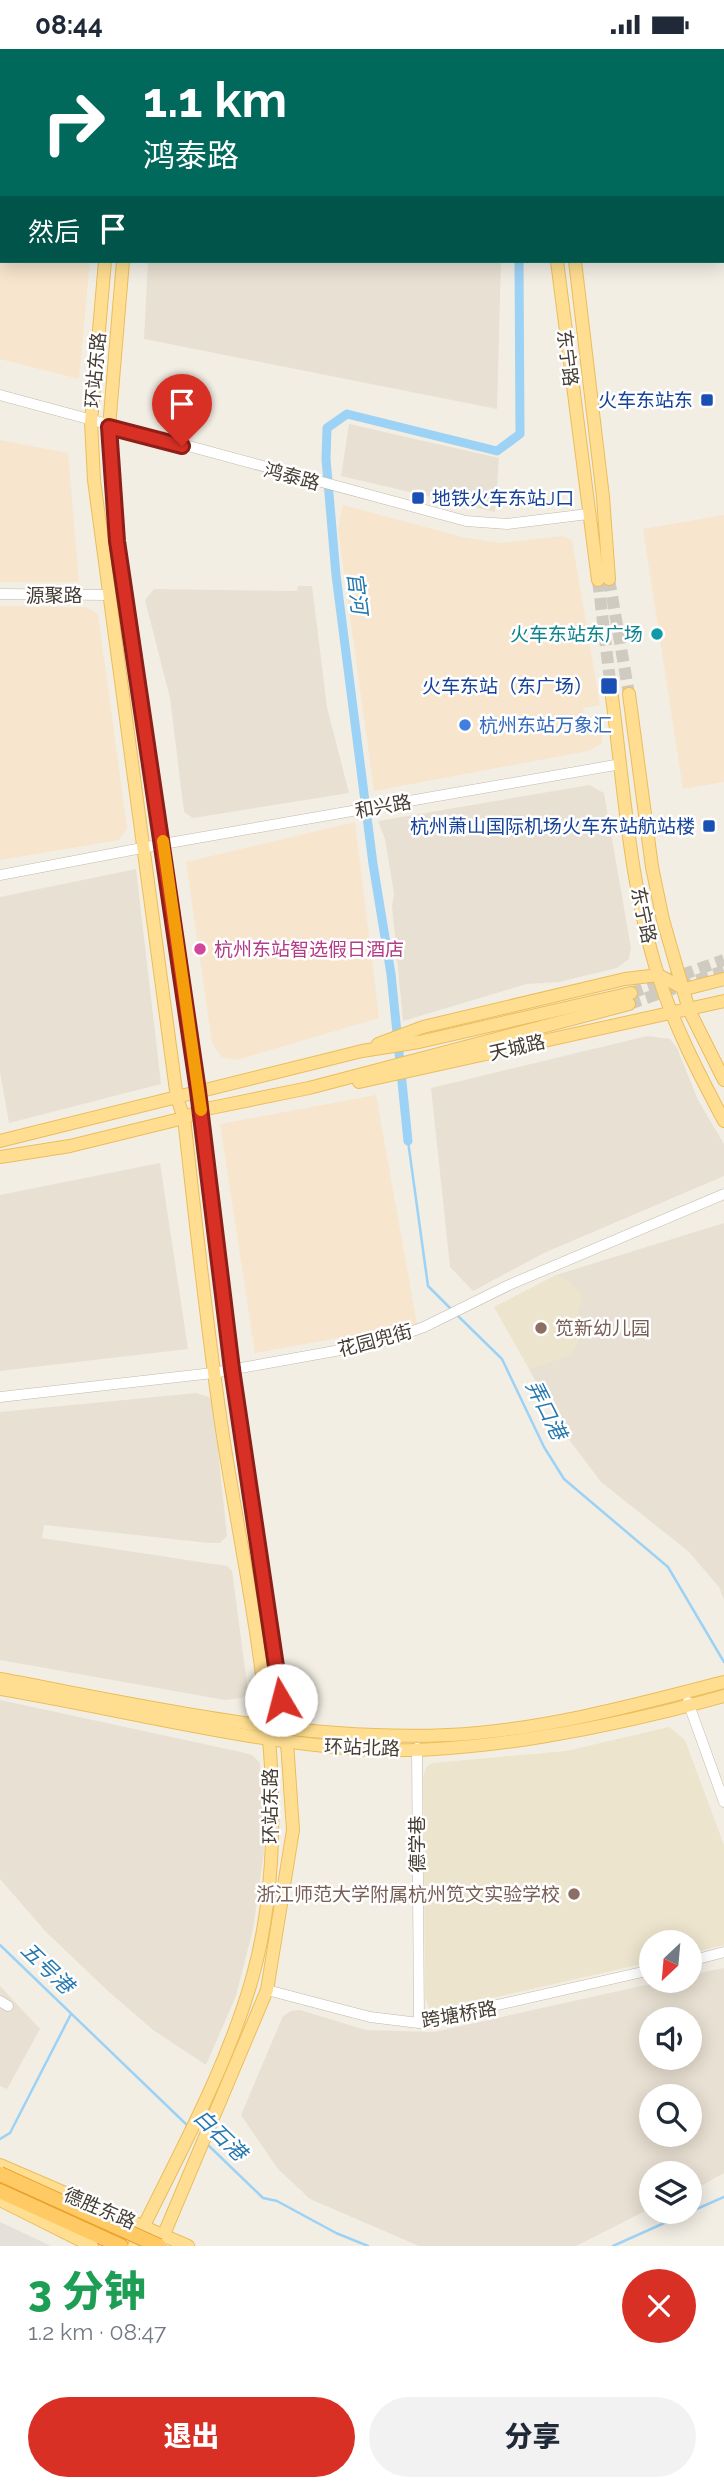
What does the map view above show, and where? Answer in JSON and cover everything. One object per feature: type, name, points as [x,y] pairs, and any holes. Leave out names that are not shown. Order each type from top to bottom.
[{"type":"highway","points":[[0,2174],[160,2242]]},
{"type":"highway","points":[[0,2191],[121,2246]]},
{"type":"main road","name":"环站东路","points":[[105,263],[91,422],[94,480],[177,1098],[184,1118],[213,1373],[269,1741],[270,1876],[252,1979],[207,2095],[134,2246]]},
{"type":"main road","name":"环站东路","points":[[123,263],[109,427],[117,541],[163,843],[201,1110],[232,1369],[288,1742],[293,1829],[267,1990],[160,2242]]},
{"type":"main road","name":"东宁路","points":[[557,263],[588,514],[603,579],[603,497],[575,263]]},
{"type":"main road","name":"东宁路","points":[[629,694],[652,867],[663,920],[690,1010],[724,1080]]},
{"type":"main road","name":"东宁路","points":[[612,697],[640,903],[658,975],[724,1121]]},
{"type":"main road","points":[[658,975],[685,989],[724,979]]},
{"type":"main road","name":"天城路","points":[[0,1141],[380,1048],[625,979],[658,975]]},
{"type":"main road","name":"天城路","points":[[362,1052],[395,1037],[415,1037],[630,998],[418,1065]]},
{"type":"main road","name":"天城路","points":[[0,1157],[70,1146],[184,1118],[201,1110],[724,1001]]},
{"type":"main road","name":"环站北路","points":[[0,1679],[268,1725],[394,1737],[450,1735],[515,1728],[718,1697]]},
{"type":"main road","name":"环站北路","points":[[0,1689],[269,1741],[360,1749],[418,1748],[547,1735],[687,1700],[705,1687],[724,1682]]},
{"type":"main road","name":"德胜东路","points":[[2,2160],[51,2187],[144,2227],[160,2242],[188,2246]]},
{"type":"main road","name":"德胜东路","points":[[0,2202],[92,2246]]},
{"type":"street","name":"鸿泰路","points":[[0,395],[343,490],[484,524],[543,521],[588,514]]},
{"type":"street","name":"源聚路","points":[[0,594],[108,595]]},
{"type":"street","name":"和兴路","points":[[0,875],[145,849],[163,843],[621,764]]},
{"type":"street","name":"花园兜街","points":[[0,1398],[213,1373],[366,1346],[424,1327],[479,1300],[724,1194]]},
{"type":"street","points":[[687,1700],[724,1802]]},
{"type":"street","name":"德学巷","points":[[418,1748],[419,2023]]},
{"type":"street","points":[[702,1958],[724,1952]]},
{"type":"street","name":"跨塘桥路","points":[[267,1990],[370,2017],[419,2023],[639,1973]]},
{"type":"shaded area","points":[[0,263],[90,263],[79,379],[0,359]]},
{"type":"shaded area","points":[[148,263],[501,263],[497,409],[144,339]]},
{"type":"shaded area","points":[[349,424],[499,458],[495,512],[341,476]]},
{"type":"shaded area","points":[[0,440],[68,453],[79,582],[0,582]]},
{"type":"shaded area","name":"杭州东站万象汇","points":[[343,505],[466,538],[502,543],[562,536],[572,540],[600,705],[583,708],[587,735],[602,734],[602,743],[588,751],[374,791],[338,529]]},
{"type":"shaded area","points":[[724,515],[724,782],[683,789],[643,529]]},
{"type":"shaded area","points":[[298,586],[312,586],[327,707],[349,793],[193,818],[184,812],[170,698],[145,600],[154,589],[297,591]]},
{"type":"shaded area","points":[[0,606],[86,607],[98,614],[127,828],[119,840],[0,860]]},
{"type":"shaded area","points":[[589,785],[604,793],[631,948],[629,959],[617,968],[559,982],[527,984],[403,1021],[392,906],[394,894],[385,839],[378,821]]},
{"type":"shaded area","points":[[355,822],[379,1018],[236,1060],[221,1057],[212,1043],[186,862]]},
{"type":"shaded area","points":[[136,869],[161,1084],[9,1123],[0,1072],[0,897]]},
{"type":"shaded area","points":[[647,1036],[670,1039],[677,1048],[698,1100],[724,1144],[724,1176],[544,1253],[473,1291],[450,1267],[431,1088]]},
{"type":"shaded area","points":[[376,1095],[417,1324],[255,1353],[220,1124]]},
{"type":"shaded area","points":[[160,1163],[188,1349],[0,1371],[0,1195]]},
{"type":"shaded area","points":[[724,1223],[724,1600],[719,1587],[688,1551],[601,1482],[561,1429],[529,1369],[570,1355],[579,1339],[576,1317],[578,1307],[572,1284],[556,1275]]},
{"type":"shaded area","name":"笕新幼儿园","points":[[556,1275],[572,1284],[583,1297],[576,1317],[579,1339],[570,1355],[529,1369],[494,1307]]},
{"type":"shaded area","points":[[196,1393],[209,1397],[213,1403],[227,1536],[220,1543],[44,1525],[42,1538],[227,1566],[232,1571],[248,1691],[242,1698],[225,1700],[0,1660],[0,1412]]},
{"type":"shaded area","points":[[0,1700],[241,1752],[252,1755],[260,1763],[264,1852],[253,1929],[236,1996],[206,2065],[153,2030],[108,1991],[46,1932],[0,1879]]},
{"type":"shaded area","name":"浙江师范大学附属杭州笕文实验学校","points":[[669,1727],[685,1740],[724,1845],[724,1945],[702,1950],[702,1930],[639,1930],[639,1965],[435,2011],[429,2008],[425,1997],[423,1778],[426,1767],[433,1763],[566,1751]]},
{"type":"shaded area","points":[[724,1968],[724,2173],[702,2185],[702,2161],[639,2161],[639,2214],[576,2246],[419,2246],[310,2199],[278,2169],[241,2115],[283,2016],[291,2011],[300,2010],[366,2030],[434,2032],[639,1987],[639,1993],[702,1993],[702,1973]]},
{"type":"shaded area","points":[[0,1986],[40,2029],[7,2089],[0,2086]]},
{"type":"shaded area","points":[[0,2222],[51,2246],[0,2246]]},
{"type":"waterway","name":"官河","points":[[408,1141],[391,974],[373,864],[336,575],[326,459],[327,428],[347,414],[497,451],[520,434],[519,263]]},
{"type":"waterway","name":"弄口港","points":[[408,1141],[428,1286],[452,1310]]},
{"type":"waterway","name":"弄口港","points":[[457,1315],[502,1359],[544,1447],[564,1479],[668,1567],[724,1662]]},
{"type":"waterway","name":"白石港","points":[[0,1945],[189,2127]]},
{"type":"waterway","points":[[0,2139],[10,2133],[71,2014]]},
{"type":"waterway","name":"白石港","points":[[207,2144],[263,2198],[277,2201],[336,2233],[368,2246]]},
{"type":"waterway","name":"白石港","points":[[702,2207],[724,2197]]},
{"type":"waterway","name":"白石港","points":[[613,2246],[662,2224]]},
{"type":"tunnel","points":[[609,579],[629,694]]},
{"type":"tunnel","points":[[598,580],[612,697]]},
{"type":"tunnel","points":[[631,993],[724,960]]},
{"type":"tunnel","points":[[629,1004],[724,971]]},
{"type":"slow traffic","points":[[163,841],[201,1110]]},
{"type":"place","name":"火车东站东","points":[[707,400]]},
{"type":"place","name":"地铁火车东站J口","points":[[418,498]]},
{"type":"place","name":"火车东站东广场","points":[[657,634]]},
{"type":"place","name":"火车东站（东广场）","points":[[609,686]]},
{"type":"place","name":"杭州东站万象汇","points":[[465,725]]},
{"type":"place","name":"杭州萧山国际机场火车东站航站楼","points":[[709,826]]},
{"type":"place","name":"杭州东站智选假日酒店","points":[[200,949]]},
{"type":"place","name":"笕新幼儿园","points":[[541,1328]]},
{"type":"place","name":"浙江师范大学附属杭州笕文实验学校","points":[[574,1894]]},
{"type":"route","points":[[182,446],[109,427],[117,541],[163,843],[198,1091],[232,1369],[281,1700]]},
{"type":"water label","name":"五号港","points":[[47,1968]]}]
